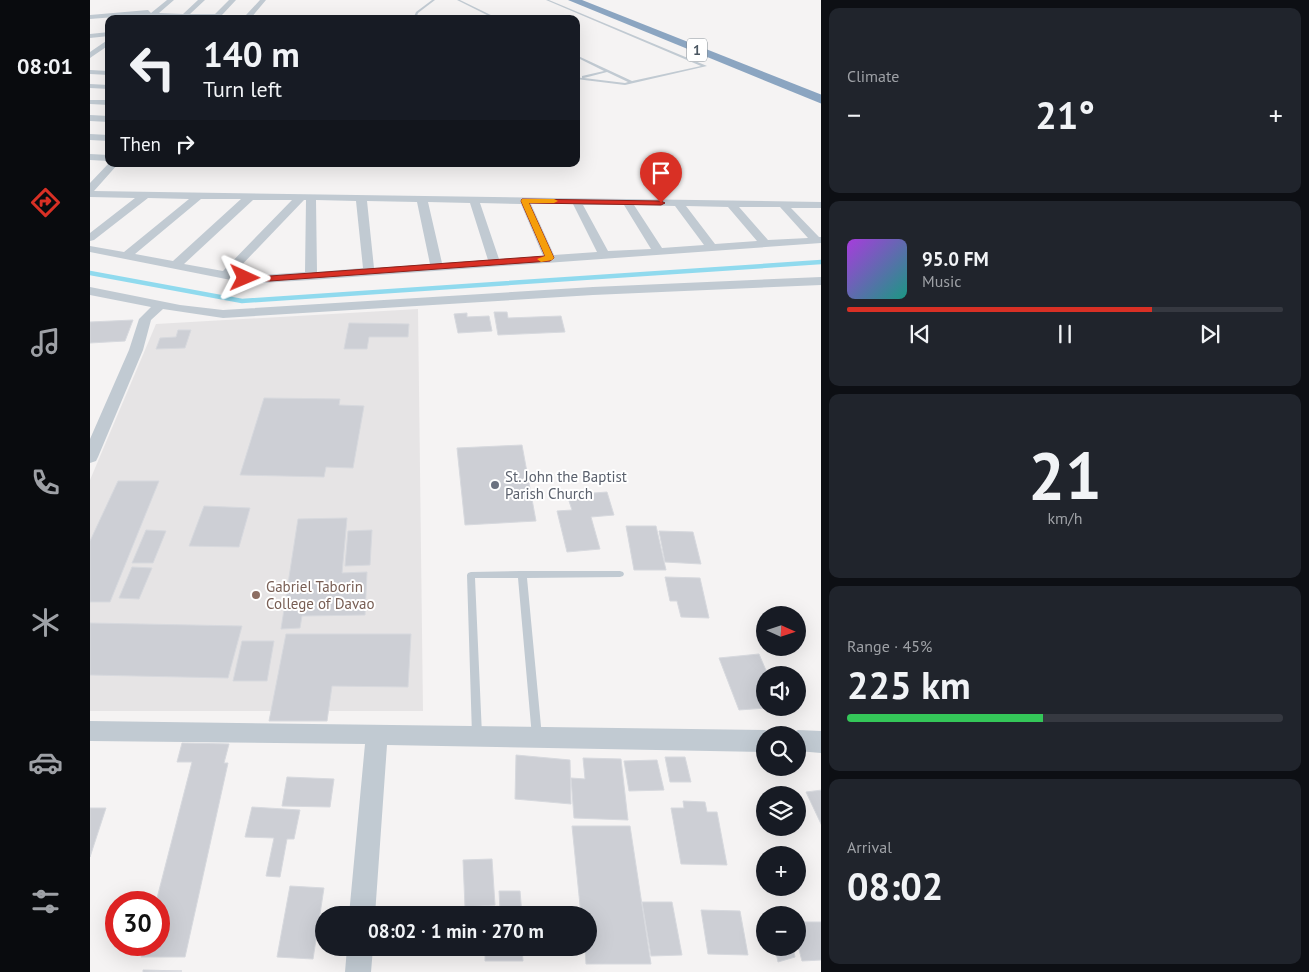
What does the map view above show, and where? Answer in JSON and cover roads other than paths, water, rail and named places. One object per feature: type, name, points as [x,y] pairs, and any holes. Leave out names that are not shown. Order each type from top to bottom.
[{"type":"highway","name":"1","points":[[573,0],[821,100]]},
{"type":"street","points":[[147,13],[172,0]]},
{"type":"street","points":[[185,15],[202,0]]},
{"type":"street","points":[[218,15],[233,0]]},
{"type":"street","points":[[250,15],[263,0]]},
{"type":"street","points":[[118,15],[147,13],[165,15]]},
{"type":"street","points":[[90,17],[105,16]]},
{"type":"street","points":[[90,36],[105,34]]},
{"type":"street","points":[[90,46],[105,44]]},
{"type":"street","points":[[90,57],[105,46]]},
{"type":"street","points":[[90,57],[103,58]]},
{"type":"street","points":[[90,72],[105,72]]},
{"type":"street","points":[[90,86],[105,87]]},
{"type":"street","points":[[90,102],[105,103]]},
{"type":"street","points":[[90,118],[105,119]]},
{"type":"street","points":[[90,137],[105,138]]},
{"type":"street","points":[[90,157],[105,158]]},
{"type":"street","points":[[90,189],[94,180],[109,167]]},
{"type":"street","points":[[90,194],[821,205]]},
{"type":"street","points":[[90,238],[146,195]]},
{"type":"street","points":[[126,256],[198,196]]},
{"type":"street","points":[[176,265],[250,197]]},
{"type":"street","points":[[226,275],[306,197]]},
{"type":"street","points":[[306,197],[311,276]]},
{"type":"street","points":[[361,198],[368,272]]},
{"type":"street","points":[[422,199],[437,267]]},
{"type":"street","points":[[474,200],[494,262]]},
{"type":"street","points":[[525,201],[550,258]]},
{"type":"street","points":[[576,202],[604,254]]},
{"type":"street","points":[[627,202],[658,251]]},
{"type":"street","points":[[678,203],[710,247]]},
{"type":"street","points":[[731,204],[764,243]]},
{"type":"street","points":[[783,205],[819,240]]},
{"type":"street","points":[[90,249],[226,275],[262,279],[819,240]]},
{"type":"street","points":[[90,291],[205,313],[244,314],[593,292],[821,281]]},
{"type":"street","points":[[90,297],[111,295]]},
{"type":"street","points":[[90,457],[136,350],[146,319],[160,305]]},
{"type":"street","points":[[90,731],[477,735],[756,741]]},
{"type":"street","points":[[363,906],[377,734]]},
{"type":"street","points":[[806,742],[821,742]]},
{"type":"street","points":[[358,972],[359,956]]},
{"type":"lane","points":[[417,15],[434,0]]},
{"type":"lane","points":[[458,0],[490,15]]},
{"type":"lane","points":[[547,0],[705,66],[633,83],[610,84],[580,78]]},
{"type":"lane","points":[[580,58],[633,83]]},
{"type":"lane","points":[[580,78],[608,71]]},
{"type":"lane","points":[[522,574],[537,737]]},
{"type":"lane","points":[[477,735],[471,575],[620,574]]},
{"type":"waterway","points":[[90,273],[242,301],[821,262]]},
{"type":"place","name":"St. John the Baptist Parish Church","points":[[495,485]]},
{"type":"place","name":"Gabriel Taborin College of Davao","points":[[256,595]]}]
